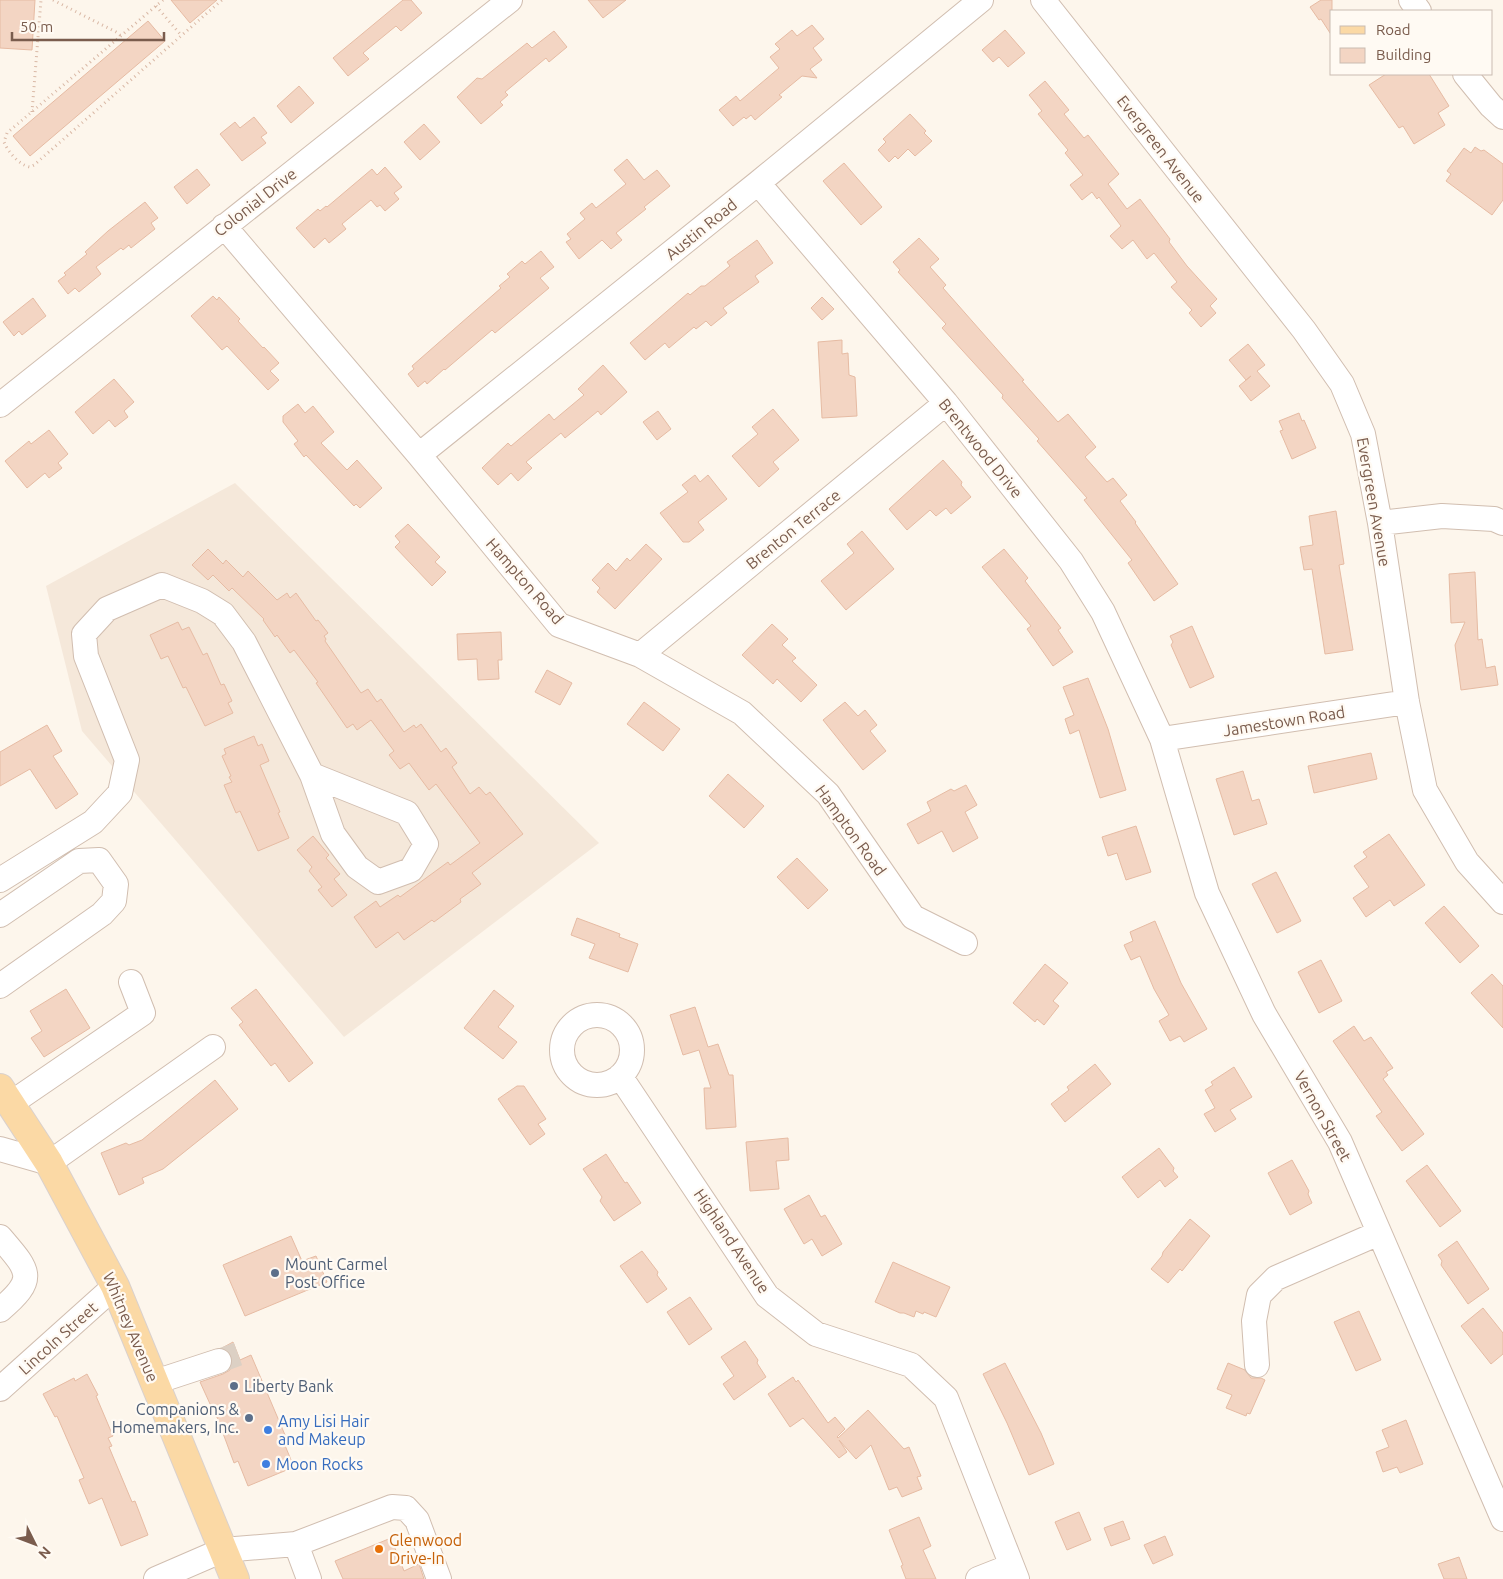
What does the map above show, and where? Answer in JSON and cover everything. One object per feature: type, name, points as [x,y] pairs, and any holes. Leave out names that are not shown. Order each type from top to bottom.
[{"type":"main road","name":"Whitney Avenue","points":[[3,1095],[48,1164],[116,1286],[235,1579]]},
{"type":"street","name":"Colonial Drive","points":[[0,405],[510,0]]},
{"type":"street","name":"Austin Road","points":[[418,455],[758,184],[980,0]]},
{"type":"street","name":"Evergreen Avenue","points":[[1043,0],[1304,330],[1342,384],[1363,434],[1380,523],[1407,702],[1425,790],[1467,862],[1503,902]]},
{"type":"street","points":[[1467,75],[1503,117]]},
{"type":"street","name":"Brentwood Drive","points":[[758,184],[946,403],[1071,561],[1103,612],[1162,739]]},
{"type":"street","name":"Hampton Road","points":[[224,226],[560,625],[640,655],[742,713],[828,794],[913,917],[965,943]]},
{"type":"street","name":"Brenton Terrace","points":[[640,655],[946,403]]},
{"type":"street","points":[[1380,523],[1442,516],[1494,519],[1503,523]]},
{"type":"street","points":[[0,880],[93,822],[120,793],[127,760],[86,656],[84,634],[106,609],[162,585],[202,601],[223,614],[244,642],[312,775],[333,834],[357,868],[378,882],[411,870],[426,844],[407,813],[312,775]]},
{"type":"street","name":"Jamestown Road","points":[[1162,739],[1407,702]]},
{"type":"street","name":"Vernon Street","points":[[1162,739],[1207,893],[1264,1014],[1340,1142],[1503,1519]]},
{"type":"street","points":[[0,915],[79,860],[99,860],[116,884],[114,901],[102,914],[0,986]]},
{"type":"street","points":[[3,1095],[143,1013],[131,982]]},
{"type":"street","points":[[0,1149],[48,1164],[213,1047]]},
{"type":"street","name":"Highland Avenue","points":[[620,1076],[768,1296],[816,1334],[911,1364],[946,1398],[1014,1572]]},
{"type":"street","points":[[1257,1365],[1254,1321],[1259,1295],[1276,1278],[1379,1233]]},
{"type":"street","points":[[0,1237],[20,1260],[25,1271],[25,1283],[20,1292],[0,1310]]},
{"type":"street","name":"Lincoln Street","points":[[0,1389],[116,1286]]},
{"type":"street","points":[[155,1382],[219,1361]]},
{"type":"street","points":[[156,1579],[223,1550],[296,1544],[392,1506],[406,1508],[417,1520],[439,1579]]},
{"type":"street","points":[[296,1544],[309,1579]]},
{"type":"street","points":[[978,1579],[1014,1572]]},
{"type":"path","points":[[32,112],[41,0]]},
{"type":"path","points":[[53,0],[121,36]]},
{"type":"path","points":[[164,0],[7,133],[4,142],[8,150],[22,164],[30,167],[222,0]]},
{"type":"path","points":[[156,6],[181,35]]},
{"type":"shaded area","points":[[235,483],[599,843],[344,1037],[82,731],[46,586]]},
{"type":"building","points":[[0,0],[35,0],[32,50],[0,48]]},
{"type":"building","points":[[171,0],[217,0],[190,23]]},
{"type":"building","points":[[403,0],[411,0],[422,13],[401,31],[396,26],[363,53],[369,59],[348,76],[333,58]]},
{"type":"building","points":[[588,0],[626,0],[603,18]]},
{"type":"building","points":[[1321,0],[1332,0],[1330,33],[1321,19],[1319,20],[1310,7]]},
{"type":"building","points":[[148,21],[165,41],[30,156],[13,136]]},
{"type":"building","points":[[812,25],[824,39],[813,48],[822,60],[810,69],[817,78],[802,76],[779,95],[782,97],[755,120],[751,115],[746,119],[744,117],[733,126],[719,110],[736,96],[740,101],[779,68],[770,57],[780,49],[775,44],[792,30],[797,36]]},
{"type":"building","points":[[1005,30],[1025,53],[1008,67],[999,57],[993,62],[982,50]]},
{"type":"building","points":[[554,31],[567,47],[549,62],[546,58],[505,92],[508,95],[500,102],[503,105],[481,124],[457,97],[477,78],[482,79],[527,43],[532,48]]},
{"type":"building","points":[[1384,75],[1430,75],[1449,106],[1438,113],[1445,125],[1414,144],[1403,126],[1399,128],[1369,85]]},
{"type":"building","points":[[1045,81],[1069,110],[1064,114],[1084,138],[1088,135],[1119,174],[1108,184],[1127,209],[1140,199],[1170,239],[1169,242],[1187,266],[1217,299],[1210,306],[1216,313],[1201,327],[1189,313],[1192,310],[1171,287],[1177,282],[1154,253],[1147,259],[1133,240],[1122,249],[1110,236],[1121,226],[1099,197],[1097,199],[1092,192],[1082,200],[1070,185],[1083,175],[1065,153],[1068,150],[1038,114],[1042,111],[1029,95]]},
{"type":"building","points":[[299,86],[314,103],[291,123],[277,106]]},
{"type":"building","points":[[910,114],[926,131],[924,133],[932,141],[915,156],[908,149],[898,159],[895,156],[889,162],[878,150],[886,142],[883,139]]},
{"type":"building","points":[[254,117],[267,133],[261,137],[266,143],[242,161],[220,134],[235,122],[240,128]]},
{"type":"building","points":[[424,124],[440,142],[420,160],[404,142]]},
{"type":"building","points":[[1475,147],[1481,151],[1484,150],[1503,164],[1503,200],[1492,215],[1446,181],[1451,174],[1447,171],[1464,148],[1471,153]]},
{"type":"building","points":[[627,159],[644,180],[657,170],[670,186],[644,207],[646,209],[616,233],[622,240],[611,249],[602,240],[579,259],[566,242],[571,239],[567,234],[585,219],[580,213],[592,203],[596,208],[626,184],[614,170]]},
{"type":"building","points":[[844,163],[882,207],[861,225],[823,181]]},
{"type":"building","points":[[385,167],[402,187],[394,193],[399,199],[385,211],[380,205],[377,207],[371,200],[342,224],[346,229],[329,243],[325,238],[314,248],[296,228],[318,209],[320,211],[327,207],[372,169],[377,175]]},
{"type":"building","points":[[197,169],[210,185],[187,204],[174,187]]},
{"type":"building","points":[[145,202],[158,218],[151,223],[155,229],[131,248],[129,245],[123,250],[121,248],[96,267],[101,274],[79,292],[75,288],[68,294],[58,281],[66,275],[64,273],[87,254],[85,252],[108,231]]},
{"type":"building","points":[[919,238],[939,259],[930,267],[946,285],[943,288],[1024,380],[1022,381],[1058,422],[1068,414],[1096,447],[1085,457],[1107,482],[1113,478],[1127,495],[1120,501],[1178,584],[1154,601],[1128,563],[1132,560],[1084,500],[1087,498],[1037,441],[1039,439],[1002,398],[1003,395],[942,328],[946,324],[898,272],[900,270],[893,262]]},
{"type":"building","points":[[757,240],[773,263],[755,276],[759,282],[723,308],[727,313],[711,326],[706,321],[696,329],[694,327],[669,348],[665,343],[645,360],[630,343],[688,293],[690,295],[701,286],[705,286],[730,266],[727,262]]},
{"type":"building","points":[[541,251],[554,267],[540,278],[549,288],[495,333],[492,330],[427,384],[425,381],[418,387],[408,374],[414,369],[412,366],[501,288],[499,286],[510,277],[507,274],[522,261],[525,264]]},
{"type":"building","points":[[213,296],[217,300],[219,297],[240,319],[238,321],[279,363],[270,371],[279,380],[268,390],[227,346],[222,350],[191,316]]},
{"type":"building","points":[[822,297],[834,309],[822,320],[811,308]]},
{"type":"building","points":[[33,298],[46,316],[22,335],[19,331],[14,336],[3,322]]},
{"type":"building","points":[[842,340],[842,354],[848,353],[849,375],[855,377],[857,416],[822,418],[818,342]]},
{"type":"building","points":[[1248,344],[1265,365],[1257,371],[1270,386],[1251,401],[1239,386],[1251,376],[1246,380],[1229,360]]},
{"type":"building","points":[[603,365],[627,392],[601,415],[598,411],[565,438],[561,433],[526,462],[532,468],[518,481],[511,473],[498,485],[482,468],[508,443],[511,446],[549,414],[554,420],[584,395],[578,389]]},
{"type":"building","points":[[114,379],[134,402],[124,411],[128,417],[115,427],[109,420],[93,434],[75,412]]},
{"type":"building","points":[[298,404],[305,413],[313,406],[334,432],[321,443],[347,470],[357,460],[382,488],[360,508],[356,504],[354,506],[306,455],[304,457],[294,444],[298,441],[283,422],[283,416]]},
{"type":"building","points":[[773,409],[799,440],[773,462],[779,469],[759,487],[732,456],[758,434],[752,427]]},
{"type":"building","points":[[658,411],[671,429],[657,440],[643,422]]},
{"type":"building","points":[[1299,413],[1316,448],[1292,459],[1280,431],[1283,430],[1279,421]]},
{"type":"building","points":[[49,430],[68,454],[58,463],[62,468],[49,478],[45,473],[27,488],[5,461],[29,441],[31,444]]},
{"type":"building","points":[[943,460],[962,482],[961,485],[971,497],[951,514],[946,508],[936,516],[930,510],[907,530],[889,509]]},
{"type":"building","points":[[695,475],[700,482],[708,475],[727,499],[698,522],[704,530],[689,542],[683,542],[660,513],[688,492],[682,485]]},
{"type":"building","points":[[1336,511],[1344,564],[1339,565],[1353,650],[1325,654],[1312,569],[1304,570],[1300,547],[1313,545],[1309,516]]},
{"type":"building","points":[[408,524],[440,557],[435,562],[446,572],[432,586],[395,547],[400,542],[395,536]]},
{"type":"building","points":[[862,531],[894,569],[846,610],[821,581],[854,553],[847,544]]},
{"type":"building","points":[[646,544],[662,559],[615,609],[597,592],[600,588],[592,580],[608,563],[616,571],[627,558],[630,561]]},
{"type":"building","points":[[208,549],[223,564],[226,560],[243,577],[248,571],[277,600],[287,593],[290,598],[296,593],[316,621],[318,620],[328,633],[324,636],[325,641],[361,693],[368,689],[377,702],[381,699],[404,732],[414,725],[416,728],[421,724],[441,752],[446,748],[457,763],[452,767],[470,794],[479,787],[486,795],[490,792],[523,834],[472,873],[481,884],[460,899],[461,902],[434,922],[432,920],[404,940],[398,932],[376,948],[354,917],[376,901],[380,907],[398,895],[400,897],[448,862],[450,865],[480,843],[436,784],[429,790],[409,763],[400,769],[389,755],[394,751],[371,720],[357,730],[353,724],[347,728],[316,683],[318,682],[294,650],[290,653],[277,635],[275,637],[264,619],[232,588],[229,591],[213,575],[208,580],[192,565]]},
{"type":"building","points":[[1004,549],[1028,578],[1025,581],[1061,628],[1058,630],[1073,652],[1053,666],[1027,629],[1031,626],[982,567]]},
{"type":"building","points":[[1475,572],[1478,640],[1482,639],[1486,668],[1495,666],[1498,685],[1461,690],[1455,645],[1465,622],[1451,623],[1449,574]]},
{"type":"building","points":[[178,622],[182,630],[189,627],[203,655],[207,653],[221,685],[224,684],[232,701],[228,703],[233,713],[205,726],[186,687],[183,688],[168,656],[161,659],[150,635]]},
{"type":"building","points":[[772,624],[788,639],[782,645],[796,658],[792,661],[817,685],[801,702],[777,679],[773,684],[742,655]]},
{"type":"building","points":[[1192,626],[1214,677],[1190,688],[1171,645],[1173,642],[1170,636]]},
{"type":"building","points":[[501,632],[502,660],[498,660],[499,679],[478,680],[477,659],[458,660],[457,634]]},
{"type":"building","points":[[547,670],[572,683],[560,705],[535,692]]},
{"type":"building","points":[[1088,678],[1108,729],[1126,790],[1100,798],[1079,730],[1070,734],[1065,719],[1074,715],[1063,687]]},
{"type":"building","points":[[644,702],[680,729],[663,751],[627,724]]},
{"type":"building","points":[[845,702],[858,716],[865,710],[877,725],[870,731],[886,751],[863,770],[823,720]]},
{"type":"building","points":[[47,725],[62,751],[53,756],[78,794],[56,809],[30,769],[0,786],[0,752]]},
{"type":"building","points":[[254,736],[258,746],[262,744],[269,761],[260,765],[289,838],[258,851],[240,811],[236,813],[224,785],[232,782],[222,756],[226,754],[224,749]]},
{"type":"building","points":[[1371,753],[1377,779],[1314,793],[1308,766]]},
{"type":"building","points":[[1243,771],[1252,801],[1259,799],[1267,824],[1234,835],[1216,779]]},
{"type":"building","points":[[728,774],[764,806],[744,828],[709,796]]},
{"type":"building","points":[[966,785],[977,805],[965,812],[978,838],[953,852],[942,831],[918,844],[907,824],[931,811],[927,802],[951,789],[954,791]]},
{"type":"building","points":[[1136,826],[1151,872],[1126,880],[1117,853],[1108,856],[1102,837]]},
{"type":"building","points":[[1389,834],[1425,885],[1394,906],[1390,900],[1366,917],[1353,898],[1369,887],[1354,866],[1367,857],[1363,852]]},
{"type":"building","points":[[313,836],[329,855],[326,858],[340,874],[334,879],[347,895],[332,907],[318,890],[322,887],[309,871],[312,867],[297,850]]},
{"type":"building","points":[[797,858],[828,890],[808,909],[777,877]]},
{"type":"building","points":[[1276,872],[1301,921],[1277,933],[1252,884]]},
{"type":"building","points":[[1444,906],[1479,946],[1460,963],[1425,923]]},
{"type":"building","points":[[577,918],[620,934],[619,937],[638,944],[628,972],[589,958],[595,944],[571,935]]},
{"type":"building","points":[[1155,921],[1181,983],[1207,1029],[1184,1042],[1180,1036],[1170,1041],[1159,1021],[1169,1015],[1154,989],[1140,956],[1131,960],[1124,945],[1133,941],[1130,932]]},
{"type":"building","points":[[1321,960],[1342,1001],[1319,1013],[1298,972]]},
{"type":"building","points":[[1045,964],[1068,983],[1053,1001],[1059,1006],[1044,1025],[1037,1019],[1035,1022],[1013,1003]]},
{"type":"building","points":[[1492,974],[1503,986],[1503,1028],[1471,993]]},
{"type":"building","points":[[66,989],[90,1028],[44,1057],[31,1038],[42,1031],[30,1011]]},
{"type":"building","points":[[256,989],[313,1063],[289,1082],[275,1063],[271,1066],[239,1025],[243,1022],[231,1008]]},
{"type":"building","points":[[494,990],[514,1006],[498,1027],[517,1042],[503,1059],[464,1028]]},
{"type":"building","points":[[695,1007],[708,1047],[718,1044],[729,1075],[733,1075],[736,1127],[706,1129],[704,1088],[711,1088],[699,1050],[683,1055],[670,1015]]},
{"type":"building","points":[[1354,1026],[1364,1041],[1371,1037],[1393,1068],[1386,1072],[1388,1075],[1383,1079],[1424,1134],[1402,1151],[1376,1116],[1382,1112],[1333,1041]]},
{"type":"building","points":[[1095,1064],[1111,1084],[1065,1122],[1051,1104],[1069,1090],[1067,1087]]},
{"type":"building","points":[[1234,1067],[1252,1097],[1230,1110],[1236,1119],[1215,1132],[1204,1114],[1215,1108],[1205,1090],[1213,1085],[1211,1082]]},
{"type":"building","points":[[215,1080],[238,1109],[163,1169],[142,1178],[144,1183],[119,1195],[101,1153],[126,1143],[129,1145],[142,1140]]},
{"type":"building","points":[[517,1086],[524,1086],[546,1119],[538,1124],[545,1134],[530,1145],[498,1099]]},
{"type":"building","points":[[788,1138],[789,1160],[776,1161],[779,1189],[750,1191],[746,1142]]},
{"type":"building","points":[[1159,1148],[1174,1168],[1173,1171],[1178,1177],[1165,1187],[1160,1180],[1138,1198],[1122,1177]]},
{"type":"building","points":[[606,1154],[641,1203],[614,1221],[600,1201],[602,1197],[583,1169]]},
{"type":"building","points":[[1292,1160],[1309,1191],[1308,1194],[1312,1203],[1290,1215],[1268,1173]]},
{"type":"building","points":[[1427,1165],[1461,1211],[1440,1227],[1406,1181]]},
{"type":"building","points":[[809,1195],[821,1217],[825,1215],[842,1244],[822,1256],[812,1239],[804,1244],[784,1209]]},
{"type":"building","points":[[1190,1219],[1210,1236],[1182,1271],[1180,1269],[1168,1283],[1151,1269]]},
{"type":"building","name":"Mount Carmel Post Office","points":[[291,1236],[302,1261],[316,1256],[327,1282],[245,1316],[223,1265]]},
{"type":"building","points":[[1457,1241],[1489,1289],[1468,1304],[1441,1265],[1442,1261],[1438,1255]]},
{"type":"building","points":[[642,1251],[658,1272],[657,1275],[667,1289],[647,1303],[620,1266]]},
{"type":"building","points":[[893,1262],[950,1287],[936,1317],[916,1311],[914,1317],[875,1302]]},
{"type":"building","points":[[690,1297],[712,1329],[689,1345],[667,1312]]},
{"type":"building","points":[[1483,1308],[1503,1333],[1503,1354],[1491,1364],[1461,1326]]},
{"type":"building","points":[[1359,1311],[1381,1360],[1356,1371],[1334,1322]]},
{"type":"building","points":[[745,1341],[758,1360],[757,1363],[766,1377],[734,1400],[723,1384],[734,1376],[721,1357]]},
{"type":"building","points":[[233,1342],[240,1360],[251,1355],[288,1442],[284,1443],[294,1467],[248,1486],[238,1461],[234,1463],[217,1417],[200,1382],[230,1370],[232,1356],[228,1350],[222,1348]]},
{"type":"building","points":[[1005,1363],[1041,1433],[1054,1464],[1029,1475],[1007,1423],[983,1374]]},
{"type":"building","points":[[1228,1363],[1245,1370],[1251,1378],[1265,1380],[1250,1414],[1247,1413],[1246,1416],[1226,1408],[1232,1395],[1217,1389]]},
{"type":"building","points":[[87,1374],[98,1395],[96,1396],[113,1436],[108,1438],[112,1446],[109,1447],[132,1502],[135,1501],[148,1535],[121,1546],[102,1498],[89,1504],[79,1480],[84,1478],[57,1416],[55,1417],[43,1394],[74,1378],[75,1381]]},
{"type":"building","points":[[793,1377],[796,1382],[798,1380],[828,1423],[835,1417],[845,1429],[838,1438],[868,1410],[904,1449],[909,1447],[921,1476],[917,1477],[922,1489],[902,1497],[897,1487],[889,1490],[871,1445],[856,1459],[839,1440],[847,1452],[839,1458],[803,1418],[790,1427],[768,1394]]},
{"type":"building","points":[[1406,1420],[1423,1464],[1400,1473],[1397,1467],[1383,1472],[1376,1452],[1389,1447],[1382,1430]]},
{"type":"building","points":[[1079,1512],[1091,1540],[1067,1550],[1055,1522]]},
{"type":"building","points":[[919,1517],[931,1546],[923,1550],[936,1579],[906,1579],[901,1566],[903,1565],[889,1530]]},
{"type":"building","points":[[1123,1521],[1130,1539],[1111,1546],[1104,1528]]},
{"type":"building","points":[[1165,1536],[1173,1555],[1153,1564],[1144,1545]]},
{"type":"building","name":"Glenwood Drive-In","points":[[391,1538],[404,1571],[419,1564],[424,1579],[343,1579],[335,1561]]},
{"type":"building","points":[[1459,1557],[1467,1579],[1444,1579],[1438,1564]]},
{"type":"tunnel","points":[[219,1361],[238,1354]]},
{"type":"place","name":"Mount Carmel Post Office","points":[[275,1273]]},
{"type":"place","name":"Liberty Bank","points":[[234,1386]]},
{"type":"place","name":"Companions & Homemakers, Inc.","points":[[249,1418]]},
{"type":"place","name":"Amy Lisi Hair and Makeup","points":[[268,1430]]},
{"type":"place","name":"Moon Rocks","points":[[266,1464]]},
{"type":"place","name":"Glenwood Drive-In","points":[[379,1549]]}]
